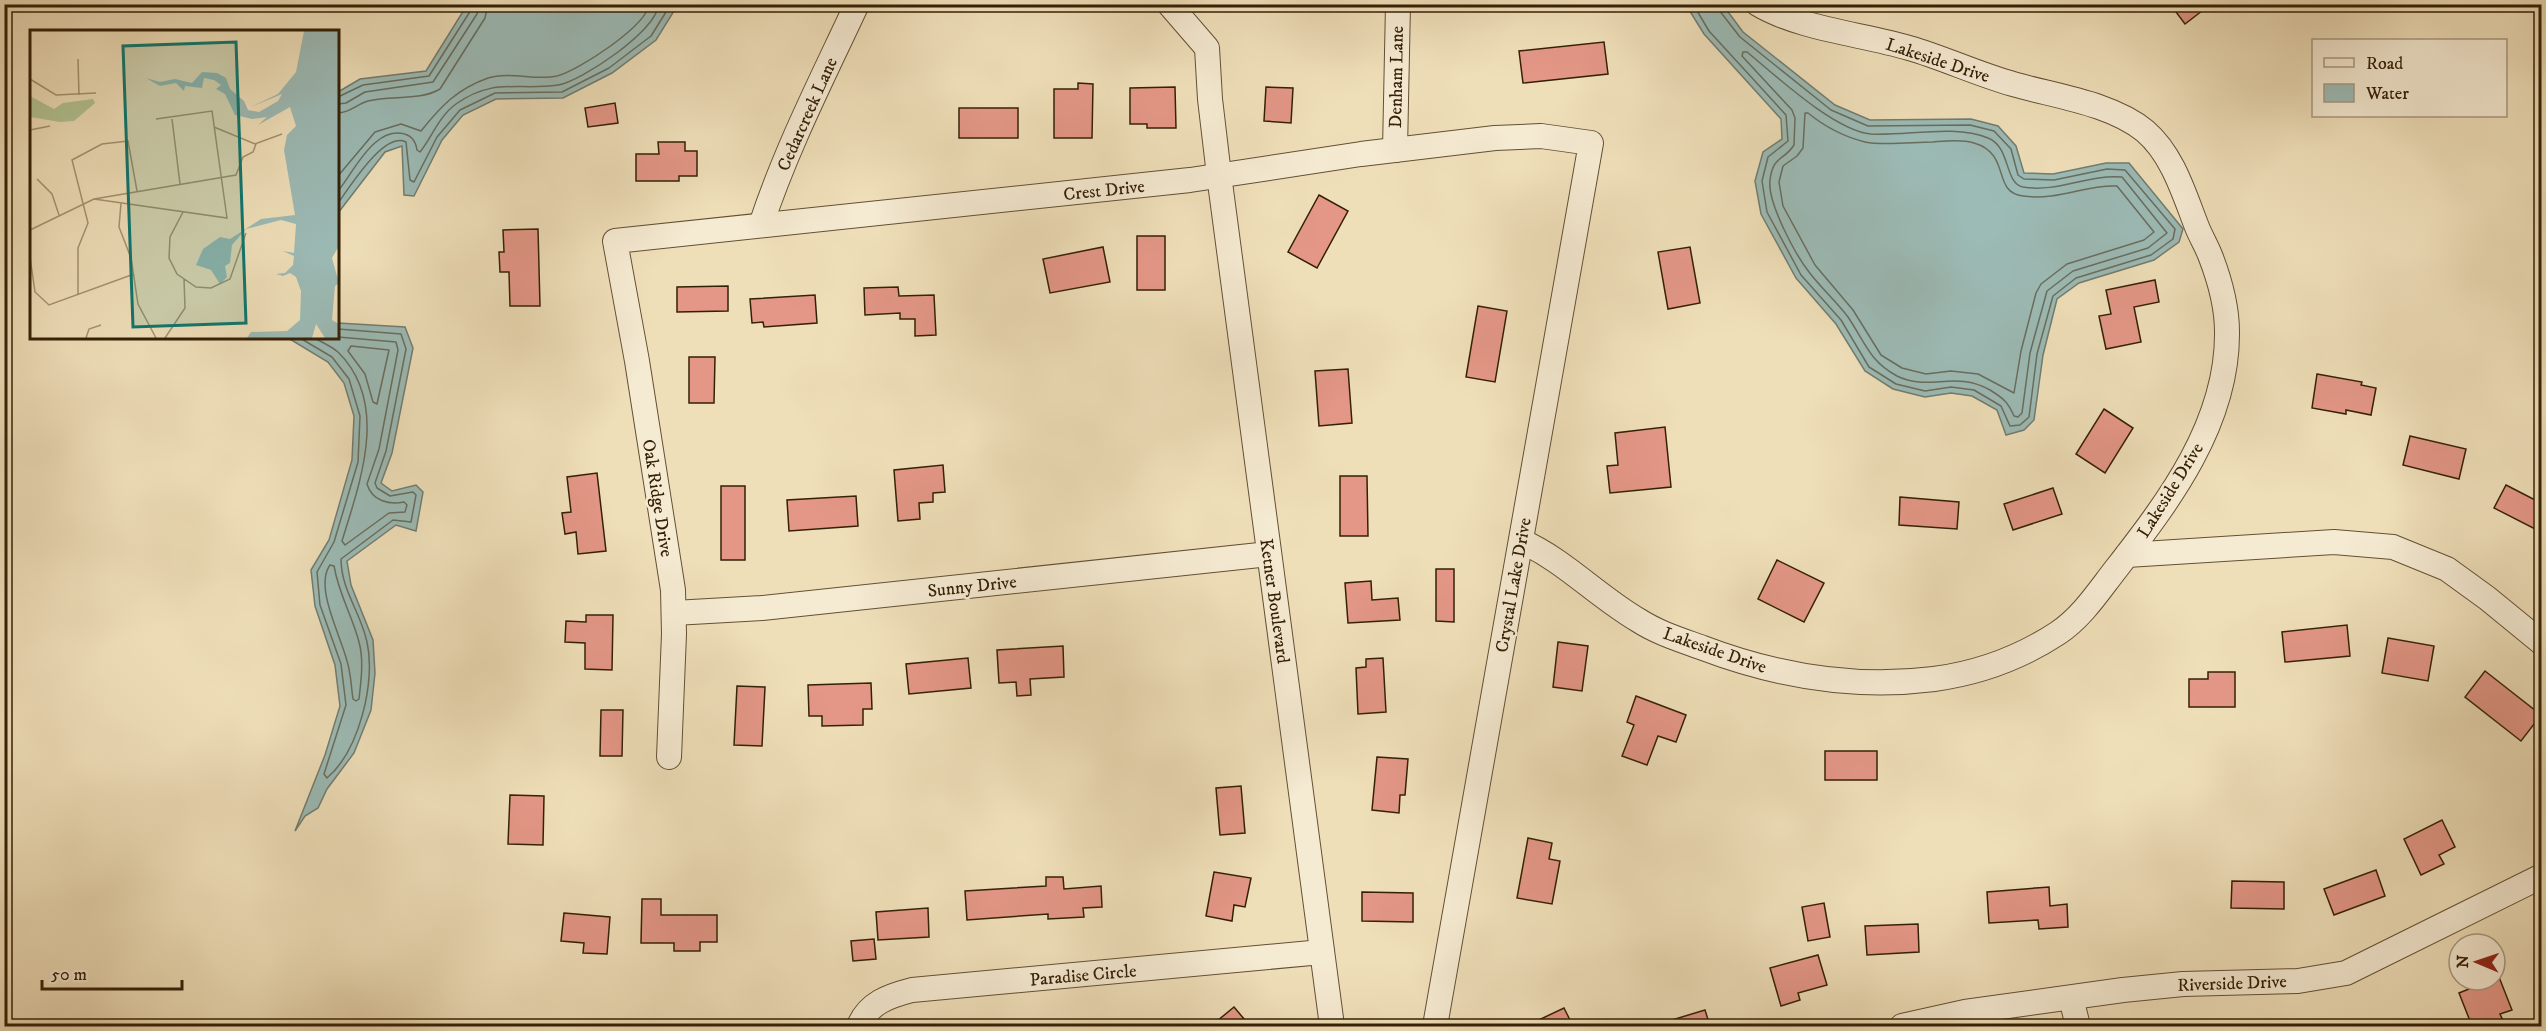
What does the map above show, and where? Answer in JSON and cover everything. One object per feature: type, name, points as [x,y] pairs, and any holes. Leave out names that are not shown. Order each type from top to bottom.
[{"type":"street","name":"Cedarcreek Lane","points":[[761,225],[773,188],[795,136],[857,4]]},
{"type":"street","name":"Ketner Boulevard","points":[[1169,4],[1207,48],[1219,175],[1332,1026]]},
{"type":"street","name":"Denham Lane","points":[[1395,150],[1398,4]]},
{"type":"street","name":"Lakeside Drive","points":[[1521,541],[1564,566],[1640,622],[1680,640],[1770,670],[1822,680],[1873,682],[1933,679],[1989,668],[2016,658],[2061,632],[2080,615],[2127,555],[2175,486],[2202,441],[2218,393],[2227,336],[2224,304],[2210,256],[2199,234],[2179,180],[2166,156],[2147,133],[2124,117],[2045,91],[2014,84],[1907,47],[1784,16],[1758,4]]},
{"type":"street","name":"Crest Drive","points":[[615,241],[1071,194],[1496,138],[1541,136],[1592,143]]},
{"type":"street","name":"Crystal Lake Drive","points":[[1435,1026],[1592,143]]},
{"type":"street","name":"Oak Ridge Drive","points":[[615,241],[637,361],[674,613],[669,758]]},
{"type":"street","points":[[2127,555],[2334,542],[2393,547],[2447,569],[2487,598],[2541,643]]},
{"type":"street","name":"Sunny Drive","points":[[674,613],[762,608],[1269,554]]},
{"type":"street","name":"Riverside Drive","points":[[1902,1026],[1965,1012],[2182,984],[2298,981],[2346,973],[2541,876]]},
{"type":"street","name":"Paradise Circle","points":[[859,1026],[863,1014],[877,1002],[912,990],[1322,952]]},
{"type":"street","points":[[2071,998],[2078,1026]]},
{"type":"water","points":[[671,4],[674,11],[656,40],[612,73],[563,98],[496,99],[463,115],[442,140],[414,196],[404,195],[402,146],[385,152],[339,212],[339,91],[360,79],[426,71],[467,5]]},
{"type":"water","points":[[1686,5],[1723,5],[1743,32],[1835,105],[1870,120],[1971,119],[1998,126],[2016,146],[2024,173],[2053,174],[2106,163],[2129,163],[2183,229],[2179,242],[2154,260],[2079,283],[2057,299],[2043,355],[2034,420],[2024,430],[2006,435],[1997,410],[1972,396],[1951,393],[1925,397],[1893,389],[1865,371],[1836,324],[1796,278],[1761,214],[1755,181],[1763,152],[1782,139],[1781,119],[1704,34]]},
{"type":"water","points":[[339,323],[405,327],[413,348],[392,453],[381,483],[392,491],[416,485],[423,492],[416,531],[396,525],[347,561],[351,585],[373,640],[375,673],[371,710],[354,753],[327,789],[318,808],[305,816],[295,831],[325,755],[340,706],[335,665],[315,606],[311,570],[329,540],[352,460],[354,416],[344,383],[328,362],[290,339],[339,339]]},
{"type":"building","points":[[2170,4],[2211,4],[2185,24]]},
{"type":"building","points":[[1604,42],[1608,74],[1523,83],[1519,51]]},
{"type":"building","points":[[1078,83],[1093,84],[1092,138],[1054,138],[1054,89],[1078,89]]},
{"type":"building","points":[[1175,87],[1176,128],[1147,128],[1147,124],[1130,124],[1130,88]]},
{"type":"building","points":[[1266,87],[1293,88],[1291,123],[1264,121]]},
{"type":"building","points":[[615,103],[618,123],[588,127],[585,108]]},
{"type":"building","points":[[959,108],[1018,108],[1018,138],[959,138]]},
{"type":"building","points":[[658,142],[685,142],[685,151],[697,151],[697,176],[679,176],[679,181],[636,181],[636,154],[659,154]]},
{"type":"building","points":[[1319,195],[1348,211],[1317,268],[1288,252]]},
{"type":"building","points":[[538,229],[540,306],[510,306],[509,272],[500,272],[499,252],[504,252],[503,230]]},
{"type":"building","points":[[1137,236],[1165,236],[1165,290],[1137,290]]},
{"type":"building","points":[[1103,247],[1110,282],[1050,293],[1043,259]]},
{"type":"building","points":[[1690,247],[1700,303],[1668,309],[1658,252]]},
{"type":"building","points":[[2155,280],[2159,302],[2134,307],[2141,342],[2106,349],[2099,316],[2111,314],[2106,290]]},
{"type":"building","points":[[728,286],[728,311],[677,312],[677,287]]},
{"type":"building","points":[[898,287],[899,296],[934,295],[936,335],[915,336],[915,319],[900,319],[900,313],[865,315],[864,288]]},
{"type":"building","points":[[815,295],[817,323],[764,327],[763,322],[752,323],[750,299]]},
{"type":"building","points":[[1478,306],[1507,311],[1495,382],[1466,377]]},
{"type":"building","points":[[689,357],[715,357],[714,403],[689,403]]},
{"type":"building","points":[[1348,369],[1352,423],[1319,426],[1315,371]]},
{"type":"building","points":[[2317,374],[2362,382],[2361,385],[2376,388],[2371,415],[2346,410],[2346,414],[2312,408]]},
{"type":"building","points":[[2104,409],[2133,428],[2105,473],[2076,454]]},
{"type":"building","points":[[1665,427],[1671,487],[1610,493],[1607,466],[1618,465],[1615,433]]},
{"type":"building","points":[[2410,436],[2466,449],[2459,479],[2403,465]]},
{"type":"building","points":[[943,465],[945,492],[933,493],[933,502],[919,503],[920,519],[898,521],[894,470]]},
{"type":"building","points":[[597,473],[606,551],[578,554],[576,532],[565,534],[562,513],[571,512],[567,477]]},
{"type":"building","points":[[1340,476],[1367,476],[1368,536],[1340,536]]},
{"type":"building","points":[[2506,485],[2541,503],[2541,532],[2494,508]]},
{"type":"building","points":[[721,486],[745,486],[745,560],[721,560]]},
{"type":"building","points":[[2053,488],[2062,514],[2013,530],[2004,504]]},
{"type":"building","points":[[856,496],[858,526],[789,531],[787,500]]},
{"type":"building","points":[[1900,497],[1959,502],[1957,529],[1899,525]]},
{"type":"building","points":[[1777,560],[1824,583],[1804,622],[1758,599]]},
{"type":"building","points":[[1436,569],[1454,569],[1454,622],[1436,621]]},
{"type":"building","points":[[1371,581],[1372,600],[1398,598],[1400,620],[1348,623],[1345,583]]},
{"type":"building","points":[[586,615],[613,615],[612,670],[585,669],[585,643],[565,642],[566,621],[586,622]]},
{"type":"building","points":[[2347,625],[2350,656],[2285,662],[2282,632]]},
{"type":"building","points":[[2388,638],[2434,646],[2428,681],[2382,673]]},
{"type":"building","points":[[1558,642],[1588,646],[1582,691],[1553,687]]},
{"type":"building","points":[[1063,646],[1064,677],[1030,679],[1031,695],[1017,696],[1016,682],[999,683],[997,650]]},
{"type":"building","points":[[968,658],[971,688],[909,694],[906,664]]},
{"type":"building","points":[[1383,658],[1386,712],[1358,714],[1356,668],[1366,667],[1366,659]]},
{"type":"building","points":[[2485,671],[2541,715],[2521,741],[2465,697]]},
{"type":"building","points":[[2208,672],[2235,672],[2235,707],[2189,707],[2189,679],[2208,679]]},
{"type":"building","points":[[871,683],[872,709],[863,709],[863,725],[822,726],[822,716],[809,716],[808,685]]},
{"type":"building","points":[[737,686],[765,687],[762,746],[734,745]]},
{"type":"building","points":[[1636,696],[1686,715],[1676,742],[1658,736],[1647,765],[1622,756],[1634,725],[1627,722]]},
{"type":"building","points":[[601,710],[623,710],[622,756],[600,756]]},
{"type":"building","points":[[1825,751],[1877,751],[1877,780],[1825,780]]},
{"type":"building","points":[[1377,757],[1408,759],[1405,795],[1400,795],[1399,813],[1372,810]]},
{"type":"building","points":[[1241,786],[1245,833],[1220,835],[1216,788]]},
{"type":"building","points":[[510,795],[544,796],[543,845],[508,844]]},
{"type":"building","points":[[2442,820],[2455,847],[2439,855],[2444,864],[2421,875],[2404,839]]},
{"type":"building","points":[[1528,838],[1552,843],[1549,859],[1560,861],[1552,904],[1517,898]]},
{"type":"building","points":[[2376,870],[2385,896],[2334,915],[2324,889]]},
{"type":"building","points":[[1214,872],[1251,878],[1245,907],[1234,905],[1232,921],[1206,916]]},
{"type":"building","points":[[1046,877],[1063,877],[1064,889],[1101,886],[1102,907],[1083,908],[1084,917],[1048,919],[1048,914],[967,920],[965,891],[1046,886]]},
{"type":"building","points":[[2232,881],[2284,882],[2284,909],[2231,908]]},
{"type":"building","points":[[2049,887],[2050,906],[2067,904],[2068,927],[2039,929],[2038,920],[1989,923],[1987,892]]},
{"type":"building","points":[[1362,892],[1413,893],[1413,922],[1362,921]]},
{"type":"building","points":[[642,899],[661,899],[661,915],[717,915],[717,942],[700,942],[700,951],[674,951],[674,943],[641,943]]},
{"type":"building","points":[[1824,903],[1830,937],[1808,941],[1802,907]]},
{"type":"building","points":[[928,908],[929,937],[878,940],[876,912]]},
{"type":"building","points":[[564,913],[610,917],[607,954],[583,953],[584,943],[561,941]]},
{"type":"building","points":[[1918,924],[1919,952],[1867,955],[1865,926]]},
{"type":"building","points":[[874,939],[876,959],[853,961],[851,941]]},
{"type":"building","points":[[1818,955],[1827,985],[1798,993],[1800,1000],[1781,1006],[1770,968]]},
{"type":"building","points":[[2505,992],[2512,1010],[2500,1014],[2504,1023],[2494,1026],[2472,1026],[2459,993]]},
{"type":"building","points":[[1234,1007],[1250,1026],[1211,1026]]},
{"type":"building","points":[[1564,1008],[1573,1026],[1526,1026]]},
{"type":"building","points":[[1705,1010],[1710,1026],[1663,1026],[1662,1023]]}]
